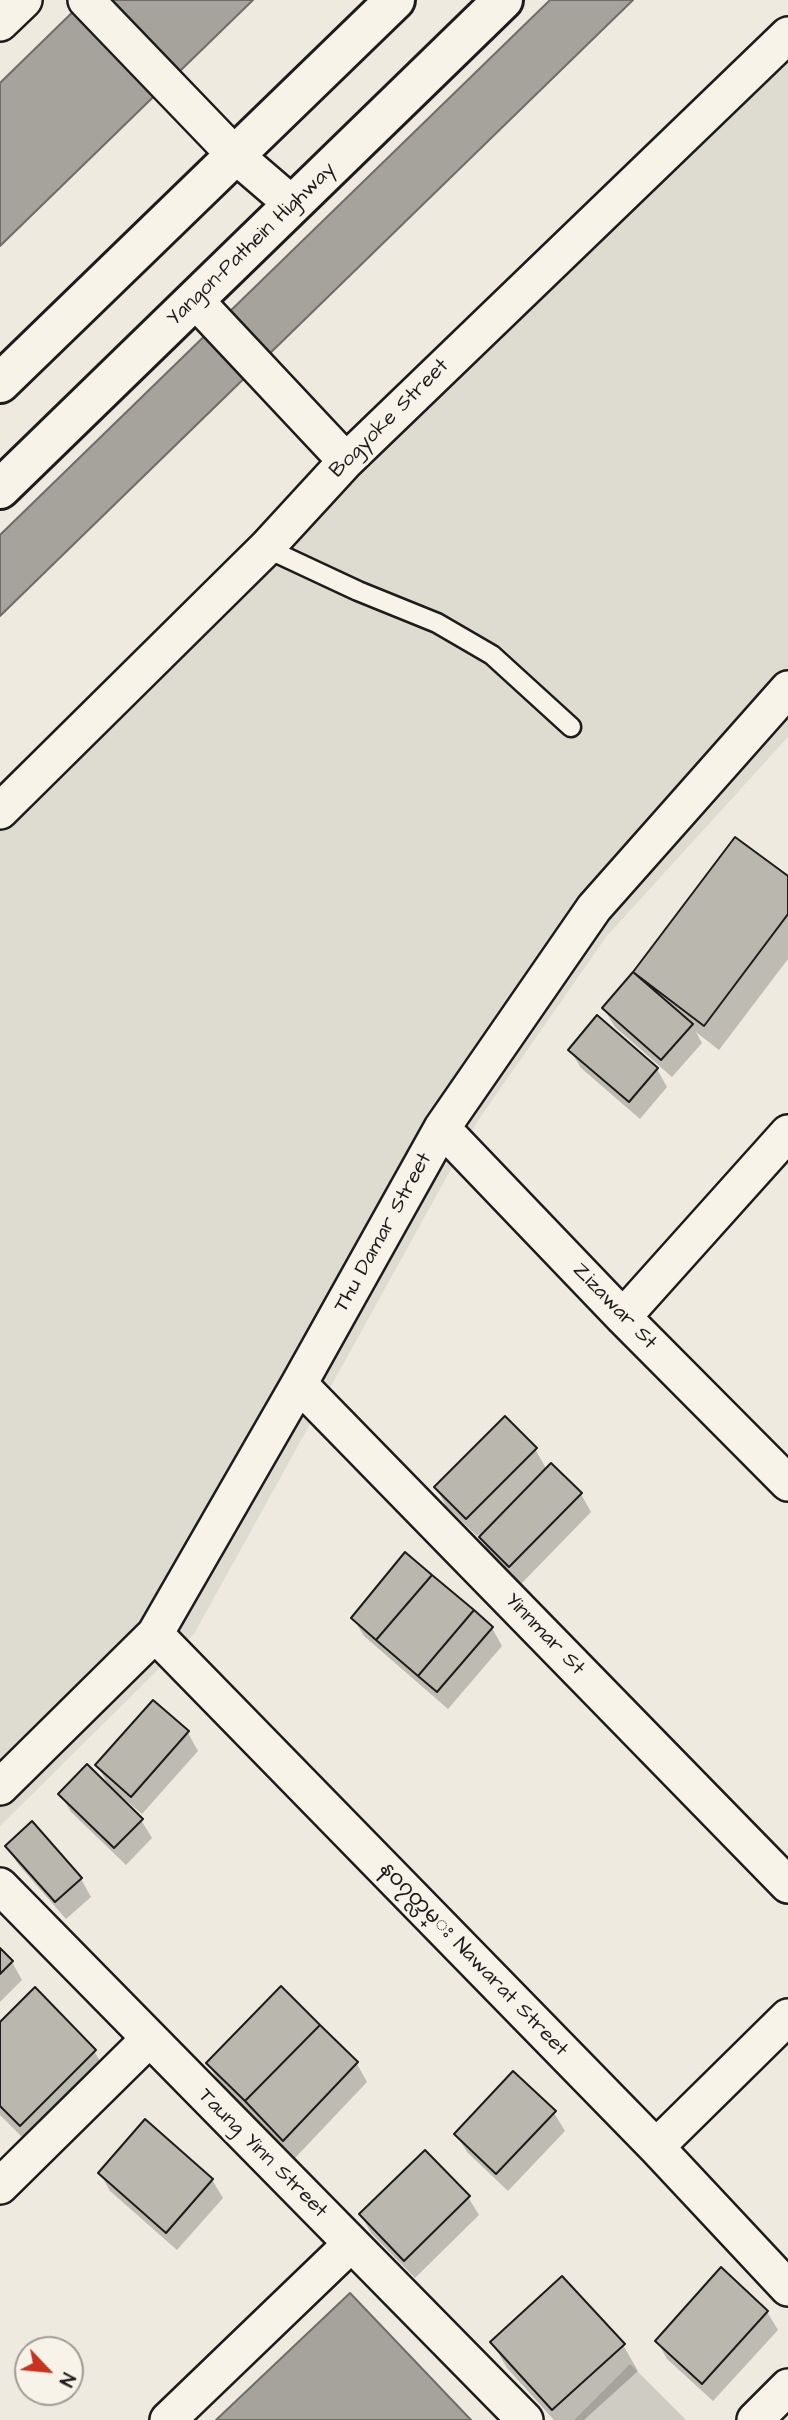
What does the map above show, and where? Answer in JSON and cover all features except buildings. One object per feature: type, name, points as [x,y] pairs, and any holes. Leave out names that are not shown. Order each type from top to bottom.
[{"type":"main road","points":[[0,383],[224,143],[395,0]]},
{"type":"main road","name":"Yangon-Pathein Highway","points":[[0,489],[198,304],[292,204],[503,0]]},
{"type":"street","points":[[0,23],[24,0]]},
{"type":"street","points":[[86,0],[224,143],[292,204]]},
{"type":"street","name":"Bogyoke Street","points":[[0,811],[266,548],[346,461],[788,36]]},
{"type":"street","points":[[198,304],[346,461]]},
{"type":"street","name":"Thu Damar Street","points":[[0,1787],[155,1634],[442,1128],[594,908],[788,689]]},
{"type":"street","name":"Zizawar St","points":[[442,1128],[623,1317],[788,1483]]},
{"type":"street","points":[[623,1317],[788,1133]]},
{"type":"street","name":"Yinnmar St","points":[[299,1384],[788,1885]]},
{"type":"street","name":"နဝ၇တ္လမ္း Nawarat Street","points":[[155,1634],[656,2147],[788,2288]]},
{"type":"street","name":"Taung Yinn Street","points":[[0,1886],[525,2420]]},
{"type":"street","points":[[656,2147],[788,2017]]},
{"type":"street","points":[[0,2186],[149,2039]]},
{"type":"street","points":[[168,2420],[351,2244]]},
{"type":"street","points":[[755,2420],[788,2387]]},
{"type":"lane","points":[[266,548],[358,591],[437,623],[492,655],[571,727]]},
{"type":"shaded area","points":[[85,0],[253,0],[0,246],[0,83]]},
{"type":"shaded area","points":[[550,0],[633,0],[0,616],[0,535]]},
{"type":"shaded area","points":[[788,58],[788,737],[606,937],[477,1122],[194,1634],[0,1826],[0,828]]},
{"type":"shaded area","points":[[350,2293],[471,2420],[216,2420]]},
{"type":"shaded area","points":[[630,2364],[686,2420],[574,2420]]}]
